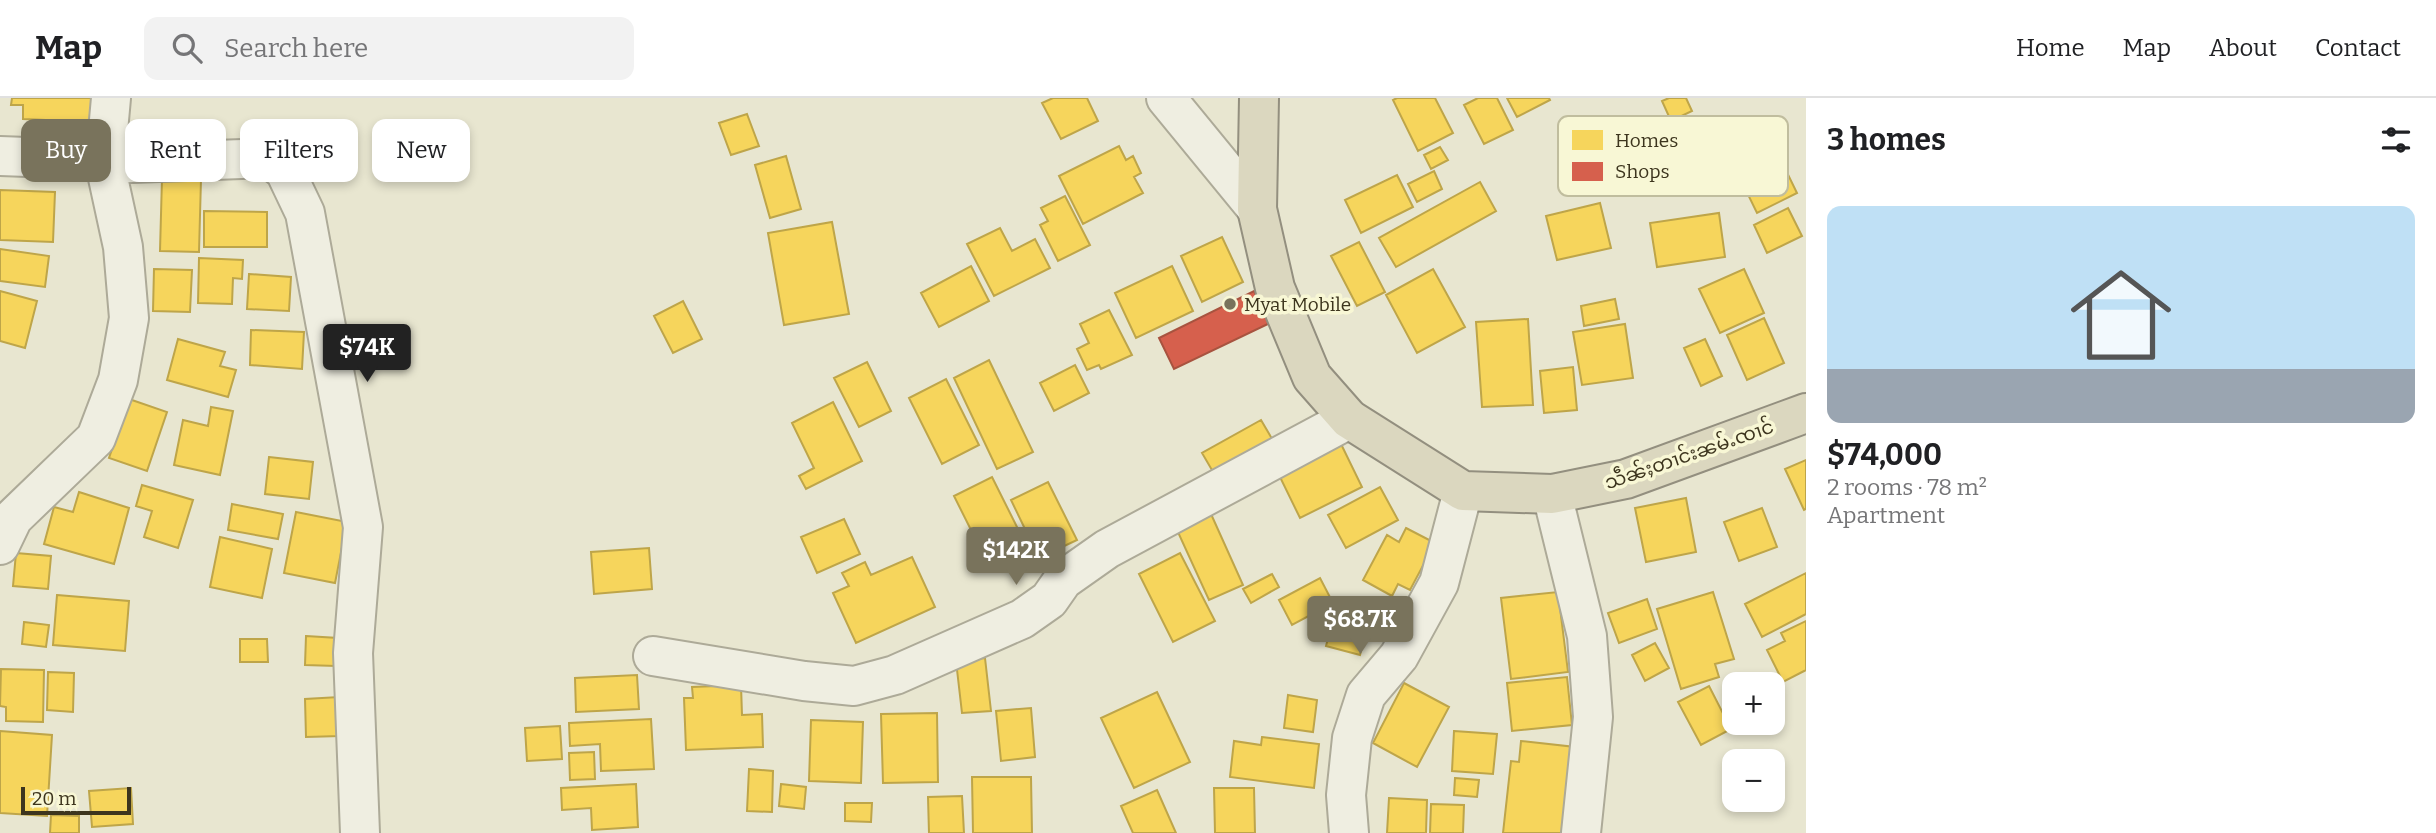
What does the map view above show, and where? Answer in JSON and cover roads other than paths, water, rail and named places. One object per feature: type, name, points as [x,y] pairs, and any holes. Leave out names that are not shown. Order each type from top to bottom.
[{"type":"highway","points":[[1259,98],[1257,209],[1275,288],[1312,377],[1349,419],[1463,491]]},
{"type":"highway","name":"သဵၼ်ႈတၢင်းၼမ်ႉၸၢင်","points":[[1463,491],[1552,494],[1626,480],[1806,413]]},
{"type":"street","points":[[109,119],[111,98]]},
{"type":"street","points":[[1166,98],[1257,209]]},
{"type":"street","points":[[0,156],[21,157]]},
{"type":"street","points":[[111,164],[269,158],[285,171],[306,213],[363,527],[353,653],[360,833]]},
{"type":"street","points":[[0,545],[13,519],[96,438],[118,380],[129,318],[123,247],[109,182]]},
{"type":"street","points":[[653,656],[804,681],[854,686],[895,675],[1022,619],[1049,600],[1063,580],[1107,549],[1349,419]]},
{"type":"street","points":[[1349,833],[1346,795],[1352,738],[1366,695],[1399,656],[1438,583],[1463,491]]},
{"type":"street","points":[[1552,494],[1587,636],[1593,717],[1581,833]]},
{"type":"place","name":"Myat Mobile","points":[[1230,304]]}]
